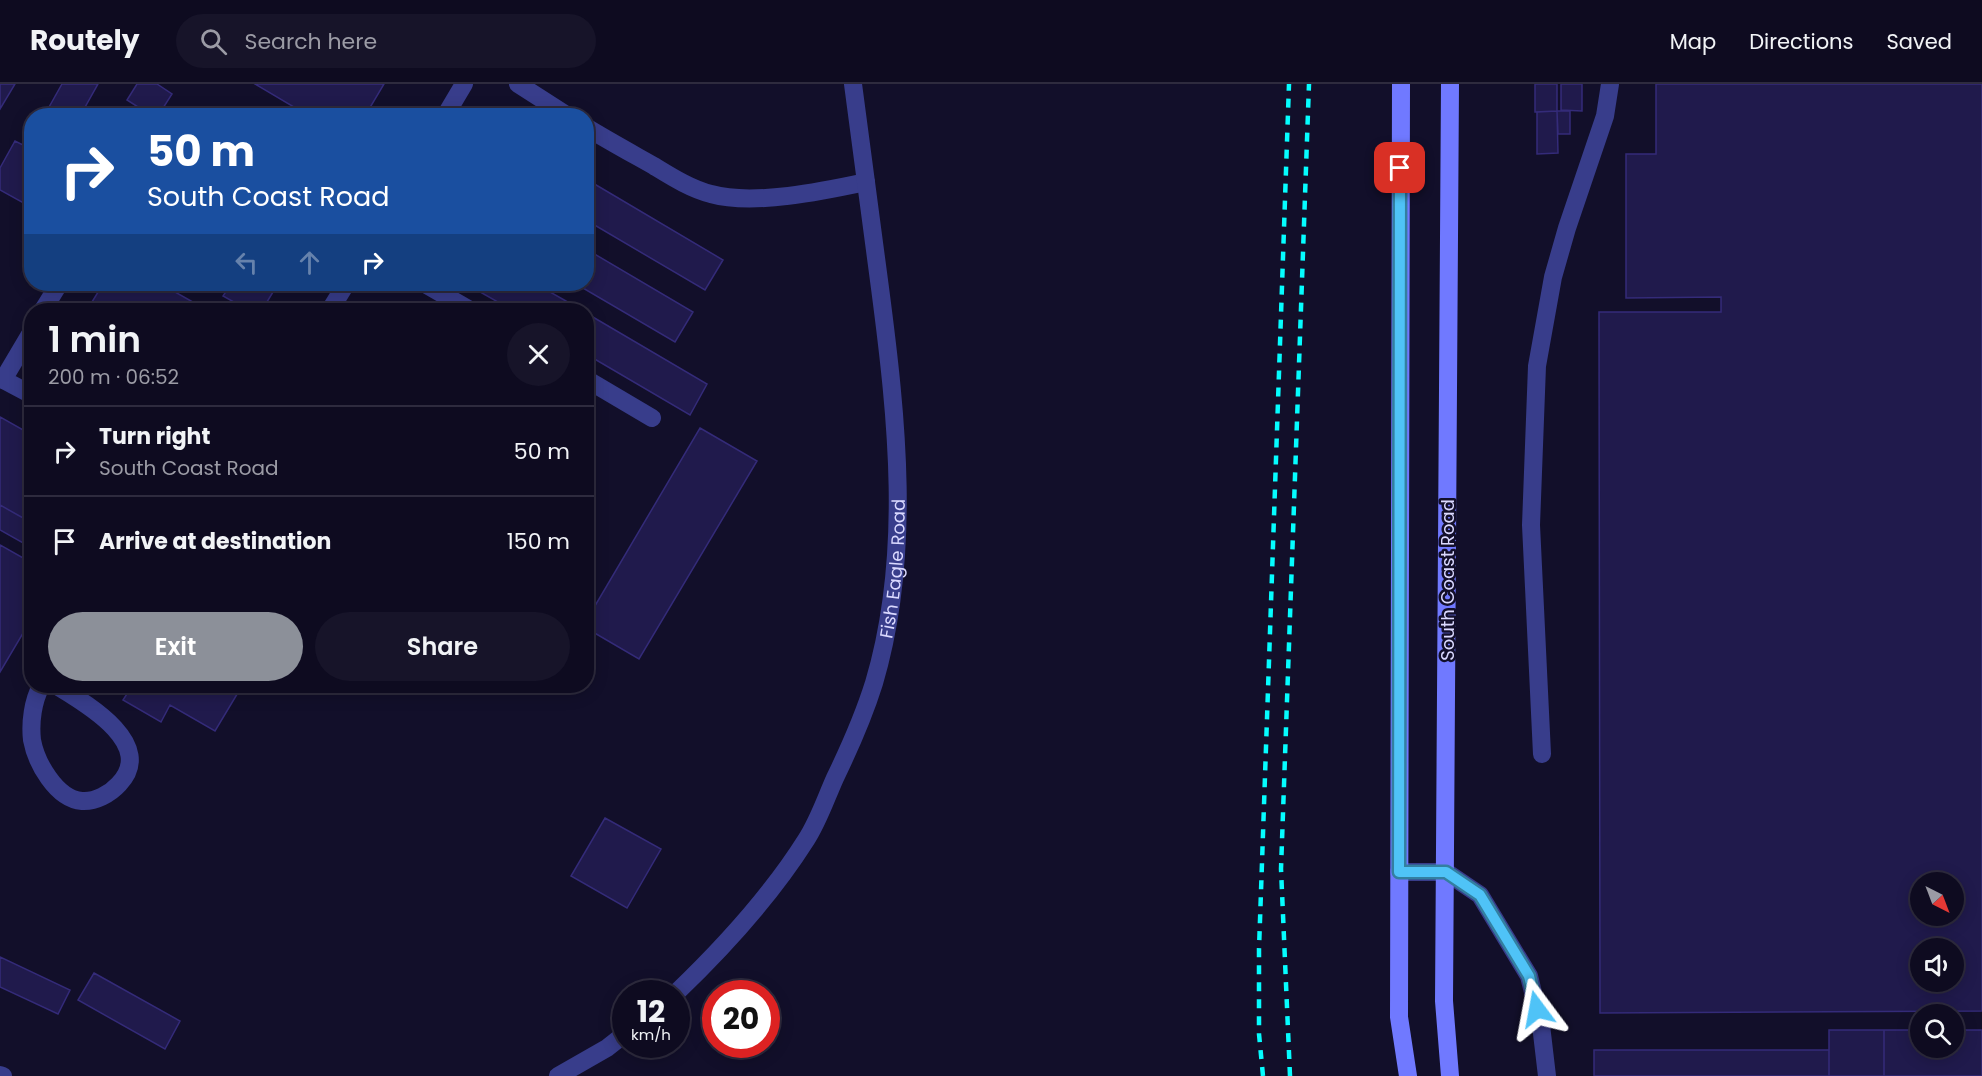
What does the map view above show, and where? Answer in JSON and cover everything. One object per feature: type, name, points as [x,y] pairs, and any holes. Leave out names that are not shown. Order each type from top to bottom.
[{"type":"street","points":[[450,108],[464,84]]},
{"type":"street","points":[[518,84],[556,108]]},
{"type":"street","name":"Fish Eagle Road","points":[[690,980],[715,956],[767,896],[808,838],[849,748],[874,682],[889,614],[897,522],[897,458],[893,387],[853,84]]},
{"type":"street","points":[[1401,84],[1399,1017],[1408,1076]]},
{"type":"street","name":"South Coast Road","points":[[1450,84],[1444,1001],[1450,1076]]},
{"type":"street","points":[[1542,754],[1531,525],[1537,366],[1553,276],[1605,116],[1610,84]]},
{"type":"street","points":[[594,132],[685,184],[713,195],[744,198],[774,196],[866,182]]},
{"type":"street","points":[[437,291],[458,303]]},
{"type":"street","points":[[24,344],[2,379],[24,391]]},
{"type":"street","points":[[594,385],[652,418]]},
{"type":"street","points":[[38,693],[34,704],[32,738],[46,773],[65,795],[82,801],[101,797],[120,783],[125,775],[129,762],[125,744],[114,727],[103,717],[67,693]]},
{"type":"street","points":[[1399,872],[1446,872],[1480,895],[1529,976],[1541,1025],[1547,1076]]},
{"type":"street","points":[[558,1076],[612,1044]]},
{"type":"building","points":[[0,84],[15,84],[0,109]]},
{"type":"building","points":[[62,84],[98,84],[84,108],[48,108]]},
{"type":"building","points":[[137,84],[157,84],[172,94],[163,108],[140,108],[127,100]]},
{"type":"building","points":[[255,84],[384,84],[370,108],[296,108]]},
{"type":"building","points":[[1535,84],[1557,84],[1557,111],[1535,112]]},
{"type":"building","points":[[1561,84],[1582,84],[1582,111],[1561,110]]},
{"type":"building","points":[[1656,84],[1982,84],[1982,1011],[1964,1011],[1964,1004],[1910,1004],[1910,1011],[1600,1013],[1599,312],[1721,312],[1721,297],[1626,298],[1626,154],[1656,154]]},
{"type":"building","points":[[1557,111],[1570,111],[1570,134],[1558,134]]},
{"type":"building","points":[[1557,111],[1558,153],[1537,154],[1537,112]]},
{"type":"building","points":[[15,141],[24,146],[24,203],[0,190],[0,168]]},
{"type":"building","points":[[594,184],[723,260],[705,290],[594,225]]},
{"type":"building","points":[[594,254],[693,312],[675,342],[588,291],[594,291]]},
{"type":"building","points":[[99,291],[173,291],[195,303],[91,303]]},
{"type":"building","points":[[226,291],[274,291],[266,303],[236,303],[223,296]]},
{"type":"building","points":[[478,291],[548,291],[570,303],[500,303]]},
{"type":"building","points":[[594,318],[707,384],[690,415],[594,359]]},
{"type":"building","points":[[0,417],[24,430],[24,518],[0,505]]},
{"type":"building","points":[[700,428],[757,461],[639,659],[594,633],[594,607]]},
{"type":"building","points":[[0,505],[24,518],[24,544],[0,530]]},
{"type":"building","points":[[0,545],[24,558],[24,632],[0,672]]},
{"type":"building","points":[[128,693],[238,693],[215,731],[170,705],[161,722],[123,700]]},
{"type":"building","points":[[605,818],[661,849],[627,908],[571,876]]},
{"type":"building","points":[[0,957],[70,990],[58,1014],[0,987]]},
{"type":"building","points":[[94,973],[180,1021],[165,1049],[78,1000]]},
{"type":"building","points":[[1829,1030],[1884,1030],[1884,1076],[1829,1076]]},
{"type":"building","points":[[1884,1030],[1910,1030],[1910,1058],[1964,1058],[1964,1030],[1982,1030],[1982,1076],[1884,1076]]},
{"type":"building","points":[[1594,1050],[1829,1050],[1829,1076],[1594,1076]]},
{"type":"railway","points":[[1263,1076],[1259,1034],[1259,949],[1289,84]]},
{"type":"railway","points":[[1290,1076],[1281,869],[1309,84]]},
{"type":"route","points":[[1400,168],[1399,872],[1446,872],[1480,895],[1529,976],[1537,1009]]}]
